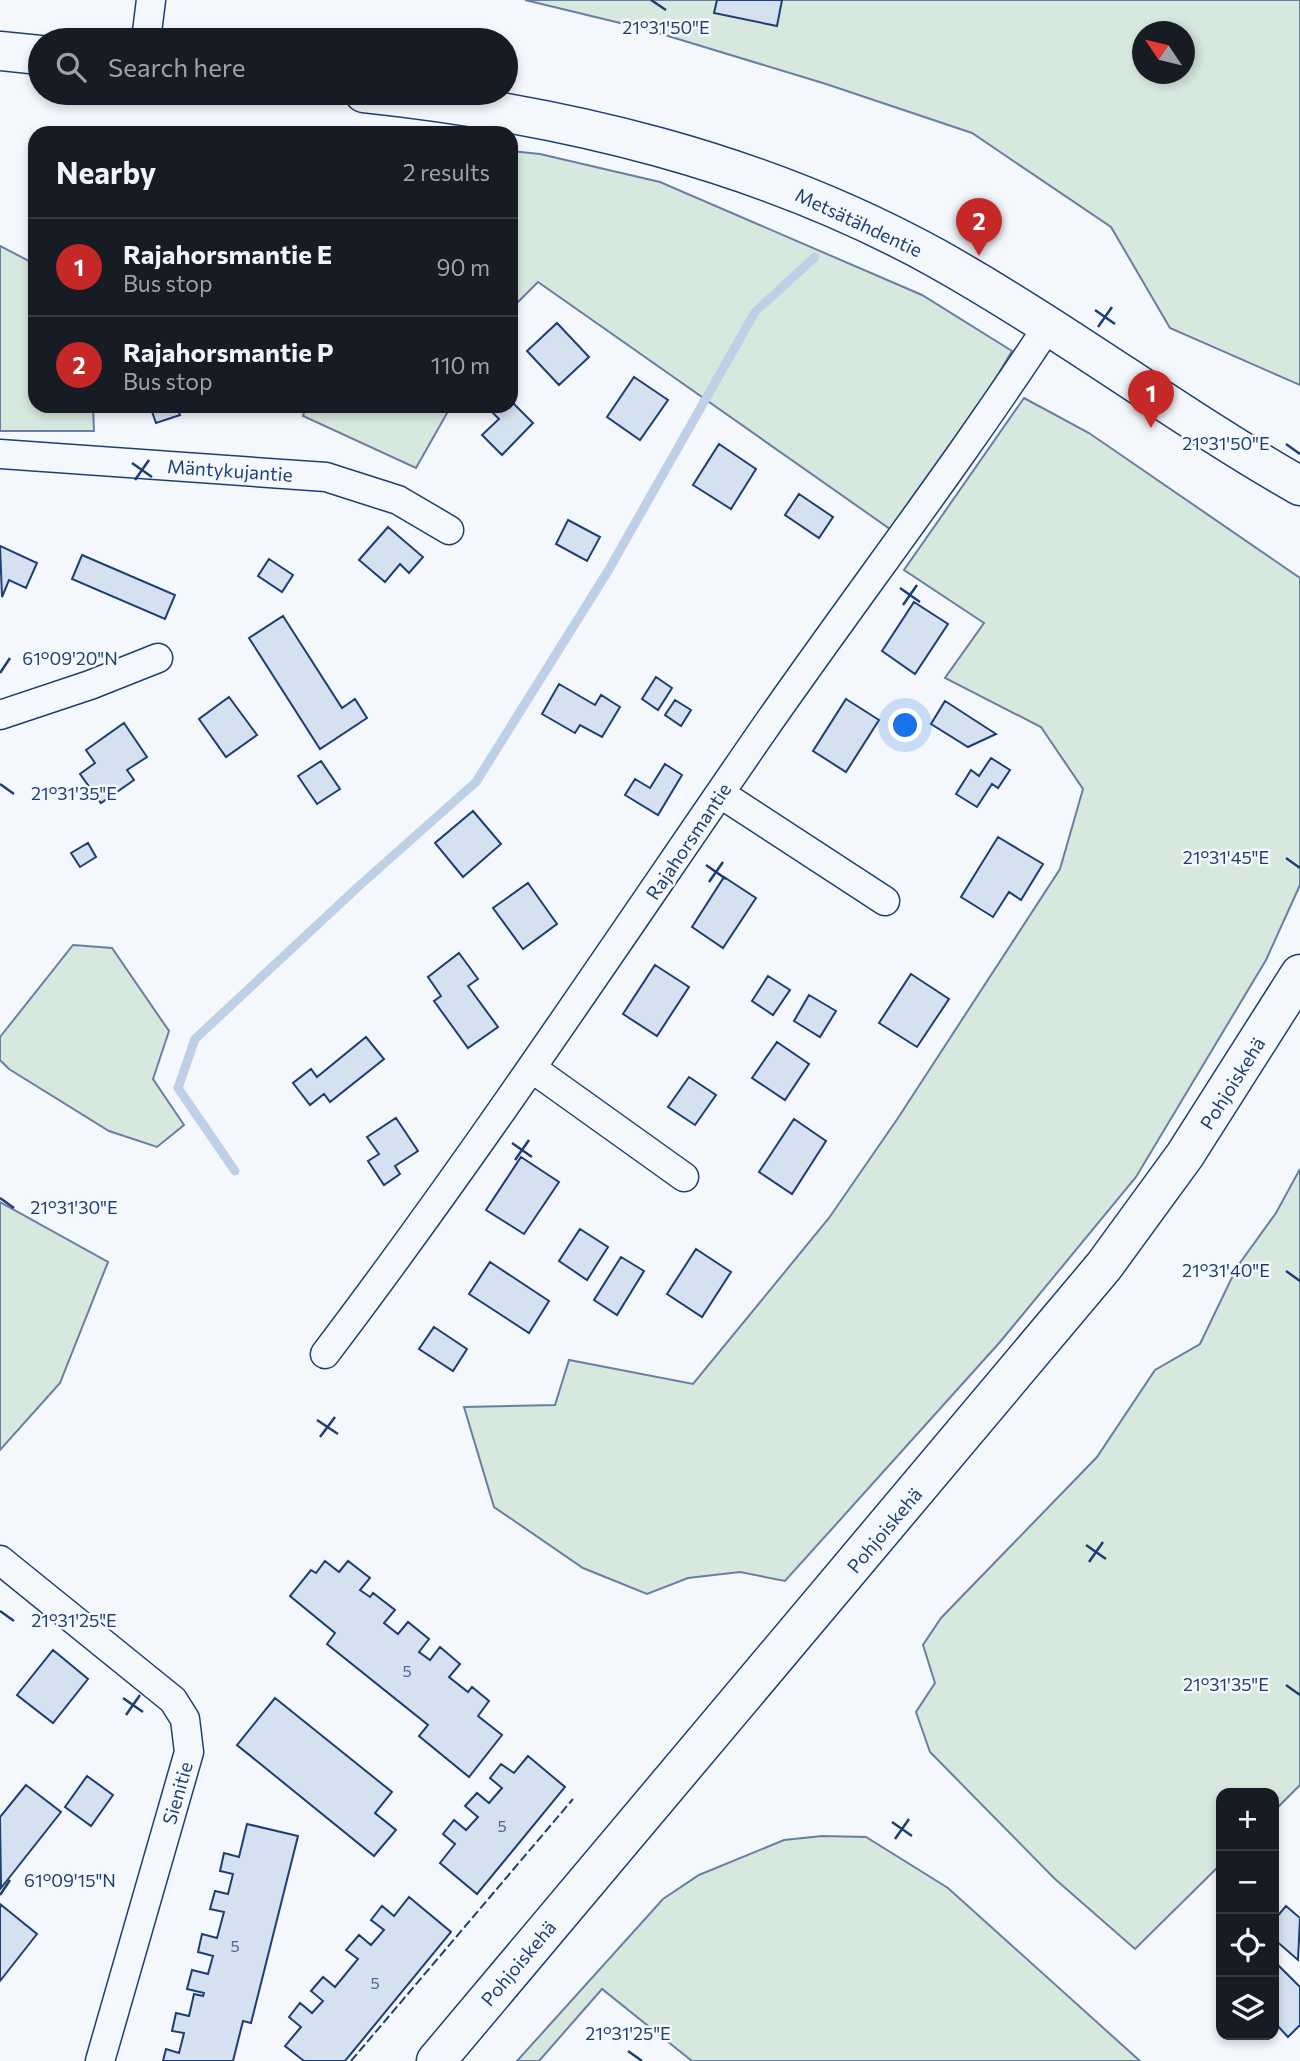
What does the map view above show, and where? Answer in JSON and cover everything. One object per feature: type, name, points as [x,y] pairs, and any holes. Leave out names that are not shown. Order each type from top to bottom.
[{"type":"main road","points":[[0,51],[28,54]]},
{"type":"main road","name":"Metsätähdentie","points":[[454,105],[521,114],[684,153],[758,176],[856,218],[936,258],[1048,326],[1231,447],[1300,486]]},
{"type":"main road","name":"Pohjoiskehä","points":[[436,2061],[1104,1266],[1185,1155],[1300,974]]},
{"type":"street","points":[[148,28],[151,0]]},
{"type":"street","name":"Rajahorsmantie","points":[[325,1354],[428,1219],[1048,326]]},
{"type":"street","name":"Mäntykujantie","points":[[0,454],[326,477],[398,500],[449,530]]},
{"type":"street","points":[[0,715],[90,685],[158,658]]},
{"type":"street","points":[[721,794],[885,901]]},
{"type":"street","points":[[533,1069],[684,1177]]},
{"type":"street","name":"Sienitie","points":[[0,1560],[164,1692],[185,1719],[189,1752],[100,2061]]},
{"type":"shaded area","points":[[525,0],[1300,0],[1300,385],[1170,328],[1111,227],[972,133],[826,84],[645,29]]},
{"type":"shaded area","points":[[518,152],[540,154],[660,182],[922,295],[1012,351],[990,388],[890,529],[538,282],[518,302]]},
{"type":"shaded area","points":[[0,246],[28,260],[28,413],[93,413],[94,431],[0,431]]},
{"type":"shaded area","points":[[1024,398],[1089,433],[1300,578],[1300,885],[1266,960],[1136,1177],[1000,1342],[785,1581],[740,1572],[688,1578],[647,1594],[583,1568],[494,1507],[464,1407],[555,1405],[569,1360],[693,1384],[829,1218],[898,1118],[1060,869],[1083,789],[1041,727],[945,678],[984,623],[904,570]]},
{"type":"shaded area","points":[[304,413],[447,413],[416,468],[303,416]]},
{"type":"shaded area","points":[[73,945],[112,948],[169,1031],[153,1079],[184,1125],[157,1147],[109,1131],[9,1069],[0,1060],[0,1037]]},
{"type":"shaded area","points":[[1300,1169],[1300,1785],[1279,1806],[1279,1788],[1216,1788],[1216,1869],[1135,1949],[1055,1879],[930,1752],[916,1712],[935,1683],[923,1645],[941,1618],[1097,1457],[1155,1370],[1200,1344],[1237,1267],[1276,1213]]},
{"type":"shaded area","points":[[0,1202],[108,1262],[60,1383],[0,1450]]},
{"type":"shaded area","points":[[822,1836],[866,1837],[948,1888],[1140,2061],[692,2061],[602,1989],[539,2061],[517,2061],[663,1899],[699,1875],[784,1840]]},
{"type":"building","points":[[717,0],[782,0],[777,26],[714,13]]},
{"type":"building","points":[[557,323],[589,357],[559,385],[527,351]]},
{"type":"building","points":[[634,377],[668,400],[640,440],[607,417]]},
{"type":"building","points":[[518,408],[533,423],[502,455],[482,435],[499,419],[493,413],[518,413]]},
{"type":"building","points":[[152,413],[179,413],[180,415],[156,423]]},
{"type":"building","points":[[719,444],[756,469],[731,509],[693,485]]},
{"type":"building","points":[[799,494],[833,517],[819,538],[785,515]]},
{"type":"building","points":[[568,520],[600,537],[587,561],[556,544]]},
{"type":"building","points":[[388,527],[423,557],[409,573],[400,564],[385,582],[359,560]]},
{"type":"building","points":[[0,546],[37,563],[26,588],[9,580],[2,597]]},
{"type":"building","points":[[82,555],[175,595],[165,619],[72,579]]},
{"type":"building","points":[[269,559],[293,575],[282,592],[258,576]]},
{"type":"building","points":[[914,602],[948,624],[915,674],[882,651]]},
{"type":"building","points":[[283,616],[342,708],[355,699],[367,718],[320,749],[249,638]]},
{"type":"building","points":[[656,677],[672,688],[658,710],[642,699]]},
{"type":"building","points":[[559,684],[595,705],[601,695],[620,707],[602,737],[580,725],[575,733],[542,714]]},
{"type":"building","points":[[229,697],[257,735],[226,757],[199,719]]},
{"type":"building","points":[[846,699],[879,720],[846,772],[813,751]]},
{"type":"building","points":[[675,700],[691,710],[681,726],[665,715]]},
{"type":"building","points":[[945,701],[996,734],[968,747],[931,724]]},
{"type":"building","points":[[124,723],[147,757],[127,770],[134,780],[101,803],[80,774],[95,763],[86,750]]},
{"type":"building","points":[[991,758],[1010,770],[998,788],[992,784],[977,807],[956,794],[971,770],[979,776]]},
{"type":"building","points":[[321,761],[340,789],[317,804],[298,776]]},
{"type":"building","points":[[665,764],[682,775],[658,815],[625,795],[635,779],[650,788]]},
{"type":"building","points":[[473,811],[501,844],[463,877],[435,843]]},
{"type":"building","points":[[998,837],[1043,864],[1021,900],[1009,892],[993,917],[961,897]]},
{"type":"building","points":[[88,843],[96,857],[80,867],[71,853]]},
{"type":"building","points":[[724,877],[756,898],[723,948],[692,927]]},
{"type":"building","points":[[528,883],[557,924],[523,949],[493,908]]},
{"type":"building","points":[[459,953],[478,979],[468,986],[498,1027],[468,1048],[434,1001],[441,996],[428,977]]},
{"type":"building","points":[[655,965],[689,987],[657,1036],[623,1014]]},
{"type":"building","points":[[911,974],[949,999],[917,1047],[879,1023]]},
{"type":"building","points":[[768,976],[790,990],[773,1015],[752,1001]]},
{"type":"building","points":[[809,995],[836,1011],[820,1037],[794,1021]]},
{"type":"building","points":[[366,1037],[384,1059],[330,1102],[324,1094],[310,1105],[293,1083],[311,1069],[317,1077]]},
{"type":"building","points":[[777,1042],[809,1064],[785,1100],[752,1078]]},
{"type":"building","points":[[689,1077],[716,1095],[695,1125],[668,1107]]},
{"type":"building","points":[[396,1118],[418,1151],[395,1166],[400,1174],[384,1185],[368,1161],[379,1154],[367,1137]]},
{"type":"building","points":[[794,1119],[826,1141],[792,1194],[759,1172]]},
{"type":"building","points":[[521,1157],[559,1182],[524,1234],[486,1210]]},
{"type":"building","points":[[580,1229],[608,1247],[587,1280],[559,1261]]},
{"type":"building","points":[[696,1249],[731,1272],[702,1317],[667,1294]]},
{"type":"building","points":[[621,1257],[644,1271],[617,1315],[594,1300]]},
{"type":"building","points":[[490,1262],[549,1301],[529,1333],[469,1294]]},
{"type":"building","points":[[434,1327],[467,1349],[453,1371],[419,1349]]},
{"type":"building","points":[[325,1561],[339,1572],[348,1561],[370,1578],[360,1590],[370,1597],[373,1593],[395,1610],[384,1623],[398,1634],[408,1622],[429,1639],[419,1652],[430,1660],[440,1647],[460,1664],[449,1677],[468,1692],[472,1687],[489,1701],[478,1716],[502,1735],[469,1777],[419,1736],[428,1725],[327,1644],[335,1633],[290,1596],[311,1570],[316,1573]]},
{"type":"building","points":[[53,1650],[88,1679],[53,1723],[17,1695]]},
{"type":"building","points":[[275,1698],[392,1792],[375,1813],[396,1830],[374,1856],[237,1745]]},
{"type":"building","points":[[528,1756],[565,1787],[477,1894],[440,1863],[455,1844],[443,1834],[454,1820],[466,1830],[478,1817],[465,1806],[477,1793],[489,1803],[502,1788],[490,1778],[501,1764],[514,1773]]},
{"type":"building","points":[[87,1776],[113,1795],[91,1826],[65,1807]]},
{"type":"building","points":[[26,1785],[61,1812],[1,1888],[0,1817]]},
{"type":"building","points":[[247,1824],[298,1836],[251,2023],[243,2021],[233,2061],[163,2061],[166,2049],[179,2053],[184,2033],[172,2031],[176,2013],[189,2016],[194,1994],[203,1996],[204,1993],[187,1989],[192,1970],[208,1974],[213,1956],[198,1952],[202,1934],[217,1938],[224,1912],[210,1909],[215,1891],[228,1894],[233,1874],[220,1871],[224,1853],[239,1857]]},
{"type":"building","points":[[409,1897],[451,1932],[345,2061],[304,2061],[285,2046],[301,2027],[289,2017],[300,2003],[312,2013],[323,2001],[311,1991],[323,1977],[335,1987],[358,1959],[346,1950],[359,1935],[371,1945],[384,1930],[371,1920],[382,1906],[394,1916]]},
{"type":"building","points":[[0,1904],[37,1934],[0,1981]]},
{"type":"building","points":[[1286,1906],[1300,1918],[1298,1960],[1279,1943],[1279,1914]]},
{"type":"building","points":[[1279,1966],[1300,1987],[1300,2025],[1288,2037],[1279,2027]]},
{"type":"waterway","points":[[235,1171],[178,1088],[195,1039],[359,886],[476,782],[608,571],[755,312],[815,257]]},
{"type":"fence","points":[[351,2061],[573,1799]]},
{"type":"place","name":"Rajahorsmantie P","points":[[979,256]]},
{"type":"place","name":"Rajahorsmantie E","points":[[1151,428]]}]
